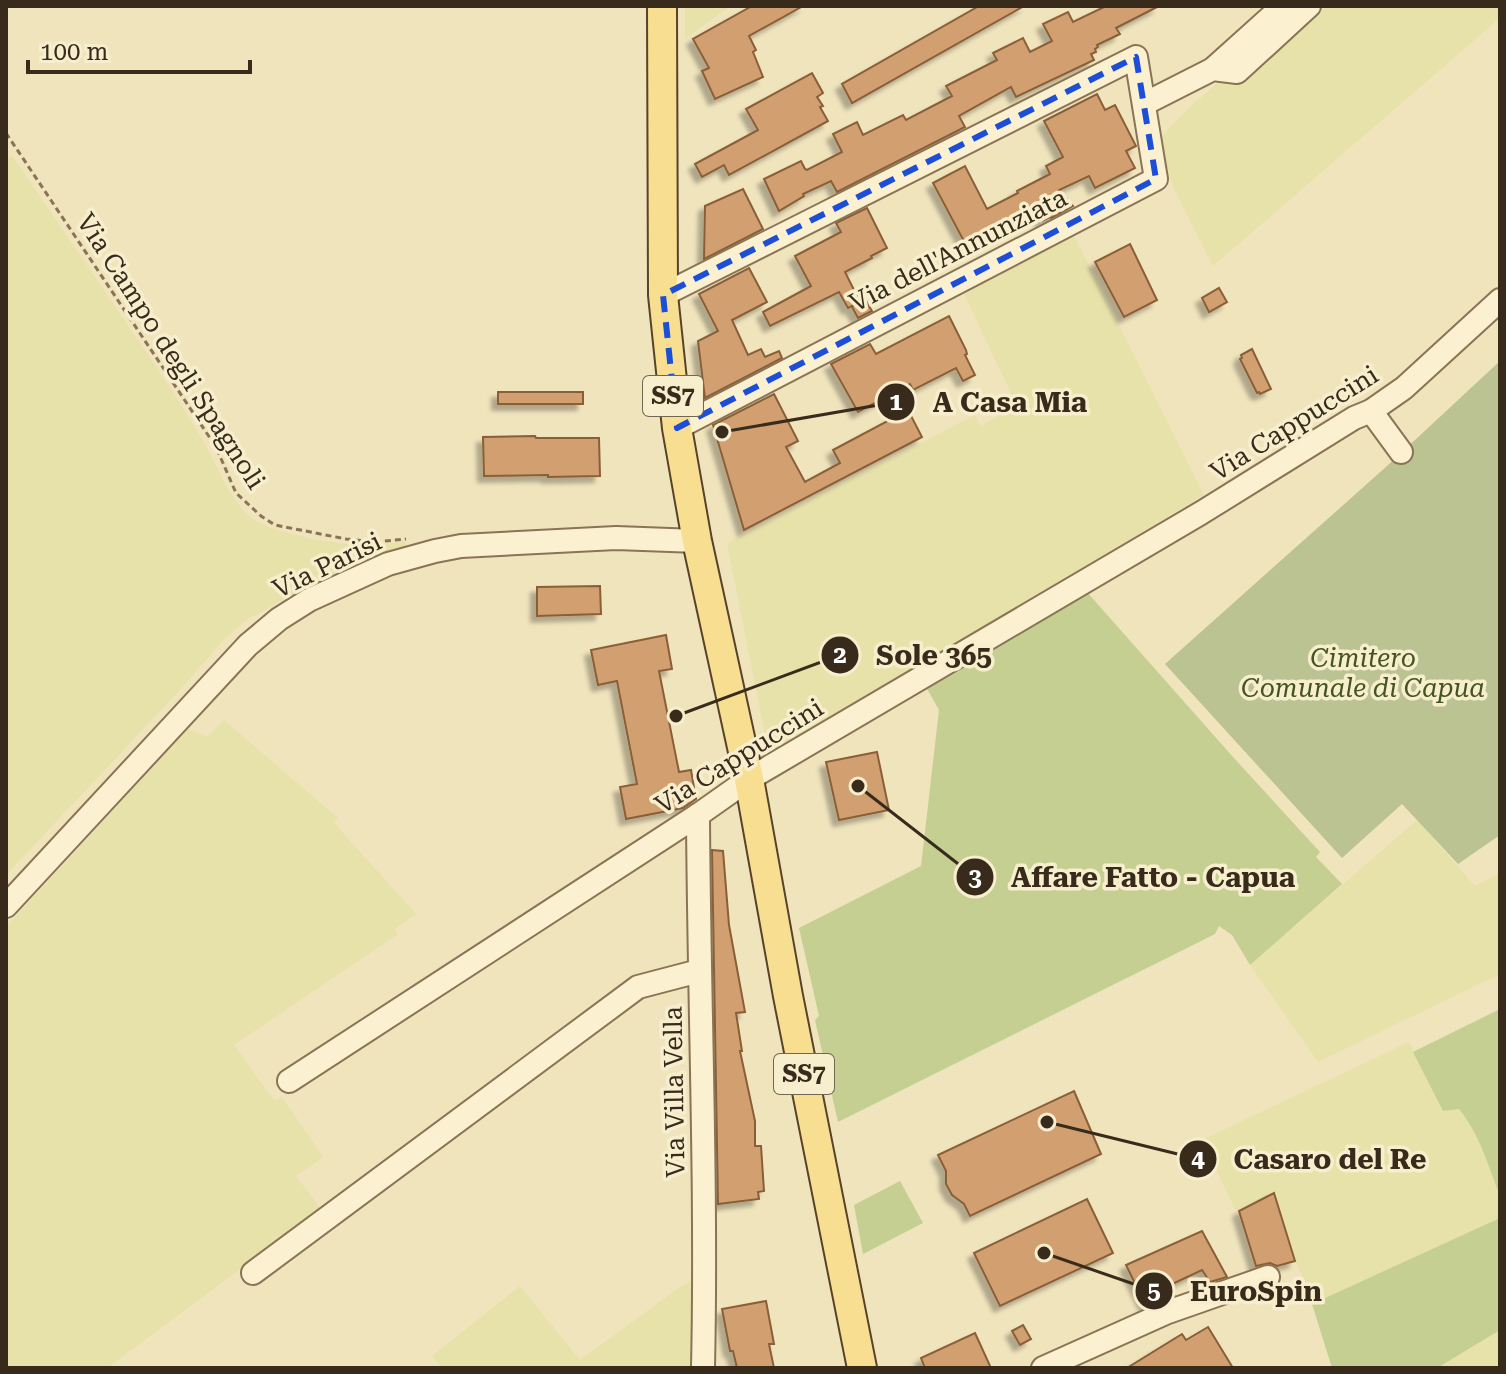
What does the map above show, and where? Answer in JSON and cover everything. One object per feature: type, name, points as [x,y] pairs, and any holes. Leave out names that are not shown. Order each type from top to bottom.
[{"type":"main road","name":"SS7","points":[[662,6],[663,295],[677,428],[697,541],[749,779],[788,996],[862,1368]]},
{"type":"street","points":[[1144,104],[1213,69],[1283,6]]},
{"type":"street","points":[[1213,69],[1237,72],[1309,6]]},
{"type":"street","name":"Via dell'Annunziata","points":[[663,295],[1136,57],[1156,179],[677,428]]},
{"type":"street","name":"Via Cappuccini","points":[[289,1081],[749,779],[1201,513],[1354,418],[1371,411],[1404,388],[1500,300]]},
{"type":"street","points":[[1371,411],[1401,452]]},
{"type":"street","name":"Via Parisi","points":[[6,906],[248,645],[279,619],[309,600],[388,564],[461,546],[616,538],[697,541]]},
{"type":"street","name":"Via Villa Vella","points":[[698,815],[705,1209],[703,1368]]},
{"type":"street","points":[[253,1273],[638,987],[699,971]]},
{"type":"street","points":[[1043,1368],[1168,1312],[1268,1277]]},
{"type":"path","name":"Via Campo degli Spagnoli","points":[[6,133],[216,447],[236,493],[275,525],[361,541],[411,539],[435,551]]},
{"type":"highlighted area","points":[[1136,57],[1156,179],[677,428],[663,295]]},
{"type":"shaded area","points":[[685,6],[730,6],[685,39]]},
{"type":"shaded area","points":[[1300,6],[1500,6],[1500,18],[1213,266],[1174,189],[1158,140]]},
{"type":"shaded area","points":[[12,155],[167,383],[242,509],[270,528],[311,539],[366,547],[404,541],[408,546],[320,579],[248,619],[226,637],[6,875],[6,161]]},
{"type":"shaded area","points":[[1074,236],[1204,495],[769,754],[727,543],[975,415],[981,426],[995,418],[1011,402],[1012,395],[963,292]]},
{"type":"shaded area","points":[[224,720],[338,818],[334,823],[416,914],[395,929],[398,934],[234,1045],[273,1099],[282,1097],[323,1157],[296,1176],[321,1209],[107,1368],[6,1368],[6,927],[188,729],[207,737]]},
{"type":"shaded area","points":[[1417,820],[1475,886],[1500,873],[1500,974],[1318,1062],[1250,965]]},
{"type":"shaded area","points":[[1409,1042],[1443,1111],[1459,1109],[1468,1120],[1500,1196],[1500,1218],[1312,1304],[1295,1261],[1275,1193],[1239,1211],[1235,1209],[1202,1140]]},
{"type":"shaded area","points":[[696,1278],[698,1368],[442,1368],[432,1356],[520,1286],[580,1360]]},
{"type":"shaded area","points":[[1500,1330],[1500,1368],[1437,1368]]},
{"type":"green space","name":"Cimitero Comunale di Capua","points":[[1500,361],[1500,835],[1458,864],[1402,804],[1342,858],[1165,664]]},
{"type":"green space","points":[[1086,591],[1320,852],[1316,857],[1342,884],[1250,965],[1232,935],[1219,926],[1215,934],[838,1122],[815,1020],[819,1016],[799,928],[921,866],[939,710],[926,687]]},
{"type":"green space","points":[[1500,1009],[1500,1196],[1472,1129],[1459,1109],[1443,1111],[1413,1052]]},
{"type":"green space","points":[[900,1181],[923,1223],[863,1254],[854,1205]]},
{"type":"green space","points":[[1500,1218],[1500,1330],[1437,1368],[1332,1368],[1312,1304]]},
{"type":"building","points":[[752,6],[803,6],[749,36],[763,77],[715,99],[702,71],[709,68],[693,39]]},
{"type":"building","points":[[979,6],[1024,6],[852,103],[842,84]]},
{"type":"building","points":[[1106,6],[1159,6],[1116,28],[1120,34],[1097,45],[1096,52],[1091,54],[1094,60],[1016,97],[1011,87],[959,116],[965,127],[837,192],[831,181],[803,194],[779,211],[764,179],[801,161],[807,170],[842,152],[833,134],[857,122],[863,135],[903,115],[906,120],[952,96],[946,86],[997,60],[993,53],[1023,38],[1030,52],[1052,41],[1043,24],[1068,12],[1073,22]]},
{"type":"building","points":[[812,73],[823,93],[817,97],[828,121],[729,175],[724,165],[702,177],[695,164],[758,130],[746,109]]},
{"type":"building","points":[[1097,94],[1105,110],[1115,105],[1136,146],[1126,151],[1135,168],[1095,188],[1089,176],[1059,190],[1073,206],[1042,221],[1039,215],[1019,225],[1017,221],[967,247],[933,183],[965,166],[987,209],[1018,193],[1050,174],[1046,166],[1063,157],[1044,121]]},
{"type":"building","points":[[743,189],[763,229],[704,259],[705,206]]},
{"type":"building","points":[[867,208],[887,248],[845,272],[860,302],[865,299],[872,311],[858,318],[852,307],[854,305],[848,308],[839,292],[770,326],[763,312],[811,286],[795,256],[841,232],[836,223]]},
{"type":"building","points":[[1130,244],[1157,300],[1124,317],[1095,262]]},
{"type":"building","points":[[749,268],[767,302],[732,320],[748,355],[761,349],[765,357],[779,351],[782,358],[705,398],[698,341],[718,331],[699,294]]},
{"type":"building","points":[[1219,288],[1227,302],[1209,312],[1202,298]]},
{"type":"building","points":[[949,316],[975,375],[963,381],[956,368],[913,390],[910,384],[858,412],[831,364],[870,344],[876,354]]},
{"type":"building","points":[[1252,349],[1271,389],[1260,394],[1240,359],[1241,355]]},
{"type":"building","points":[[498,392],[583,392],[583,404],[498,404]]},
{"type":"building","points":[[774,394],[798,441],[786,447],[805,482],[840,463],[833,450],[908,410],[922,437],[744,530],[713,425]]},
{"type":"building","points":[[483,437],[599,438],[600,476],[484,476]]},
{"type":"building","points":[[600,586],[601,614],[537,616],[537,587]]},
{"type":"building","points":[[666,635],[672,669],[659,671],[679,772],[691,770],[696,799],[683,808],[626,819],[620,787],[637,784],[617,681],[598,685],[591,650]]},
{"type":"building","points":[[877,752],[889,810],[839,820],[826,762]]},
{"type":"building","points":[[712,850],[723,851],[729,925],[745,1012],[736,1013],[740,1051],[755,1121],[755,1146],[761,1146],[764,1191],[758,1192],[759,1199],[718,1204]]},
{"type":"building","points":[[1074,1091],[1101,1154],[970,1216],[946,1184],[946,1171],[938,1155]]},
{"type":"building","points":[[1274,1193],[1295,1261],[1277,1266],[1270,1263],[1256,1266],[1239,1211]]},
{"type":"building","points":[[1087,1199],[1113,1253],[1000,1306],[974,1253]]},
{"type":"building","points":[[1202,1231],[1227,1277],[1210,1282],[1202,1270],[1168,1286],[1174,1295],[1146,1306],[1126,1265]]},
{"type":"building","points":[[766,1301],[774,1344],[769,1344],[774,1368],[737,1368],[733,1351],[730,1351],[722,1309]]},
{"type":"building","points":[[1023,1325],[1031,1339],[1020,1345],[1012,1331]]},
{"type":"building","points":[[1208,1327],[1233,1368],[1127,1368],[1182,1334],[1186,1340]]},
{"type":"building","points":[[975,1333],[991,1368],[925,1368],[921,1358]]},
{"type":"place","name":"A Casa Mia","points":[[722,432]]},
{"type":"place","name":"Sole 365","points":[[676,716]]},
{"type":"place","name":"Affare Fatto - Capua","points":[[858,786]]},
{"type":"place","name":"Casaro del Re","points":[[1047,1122]]},
{"type":"place","name":"EuroSpin","points":[[1044,1253]]}]
